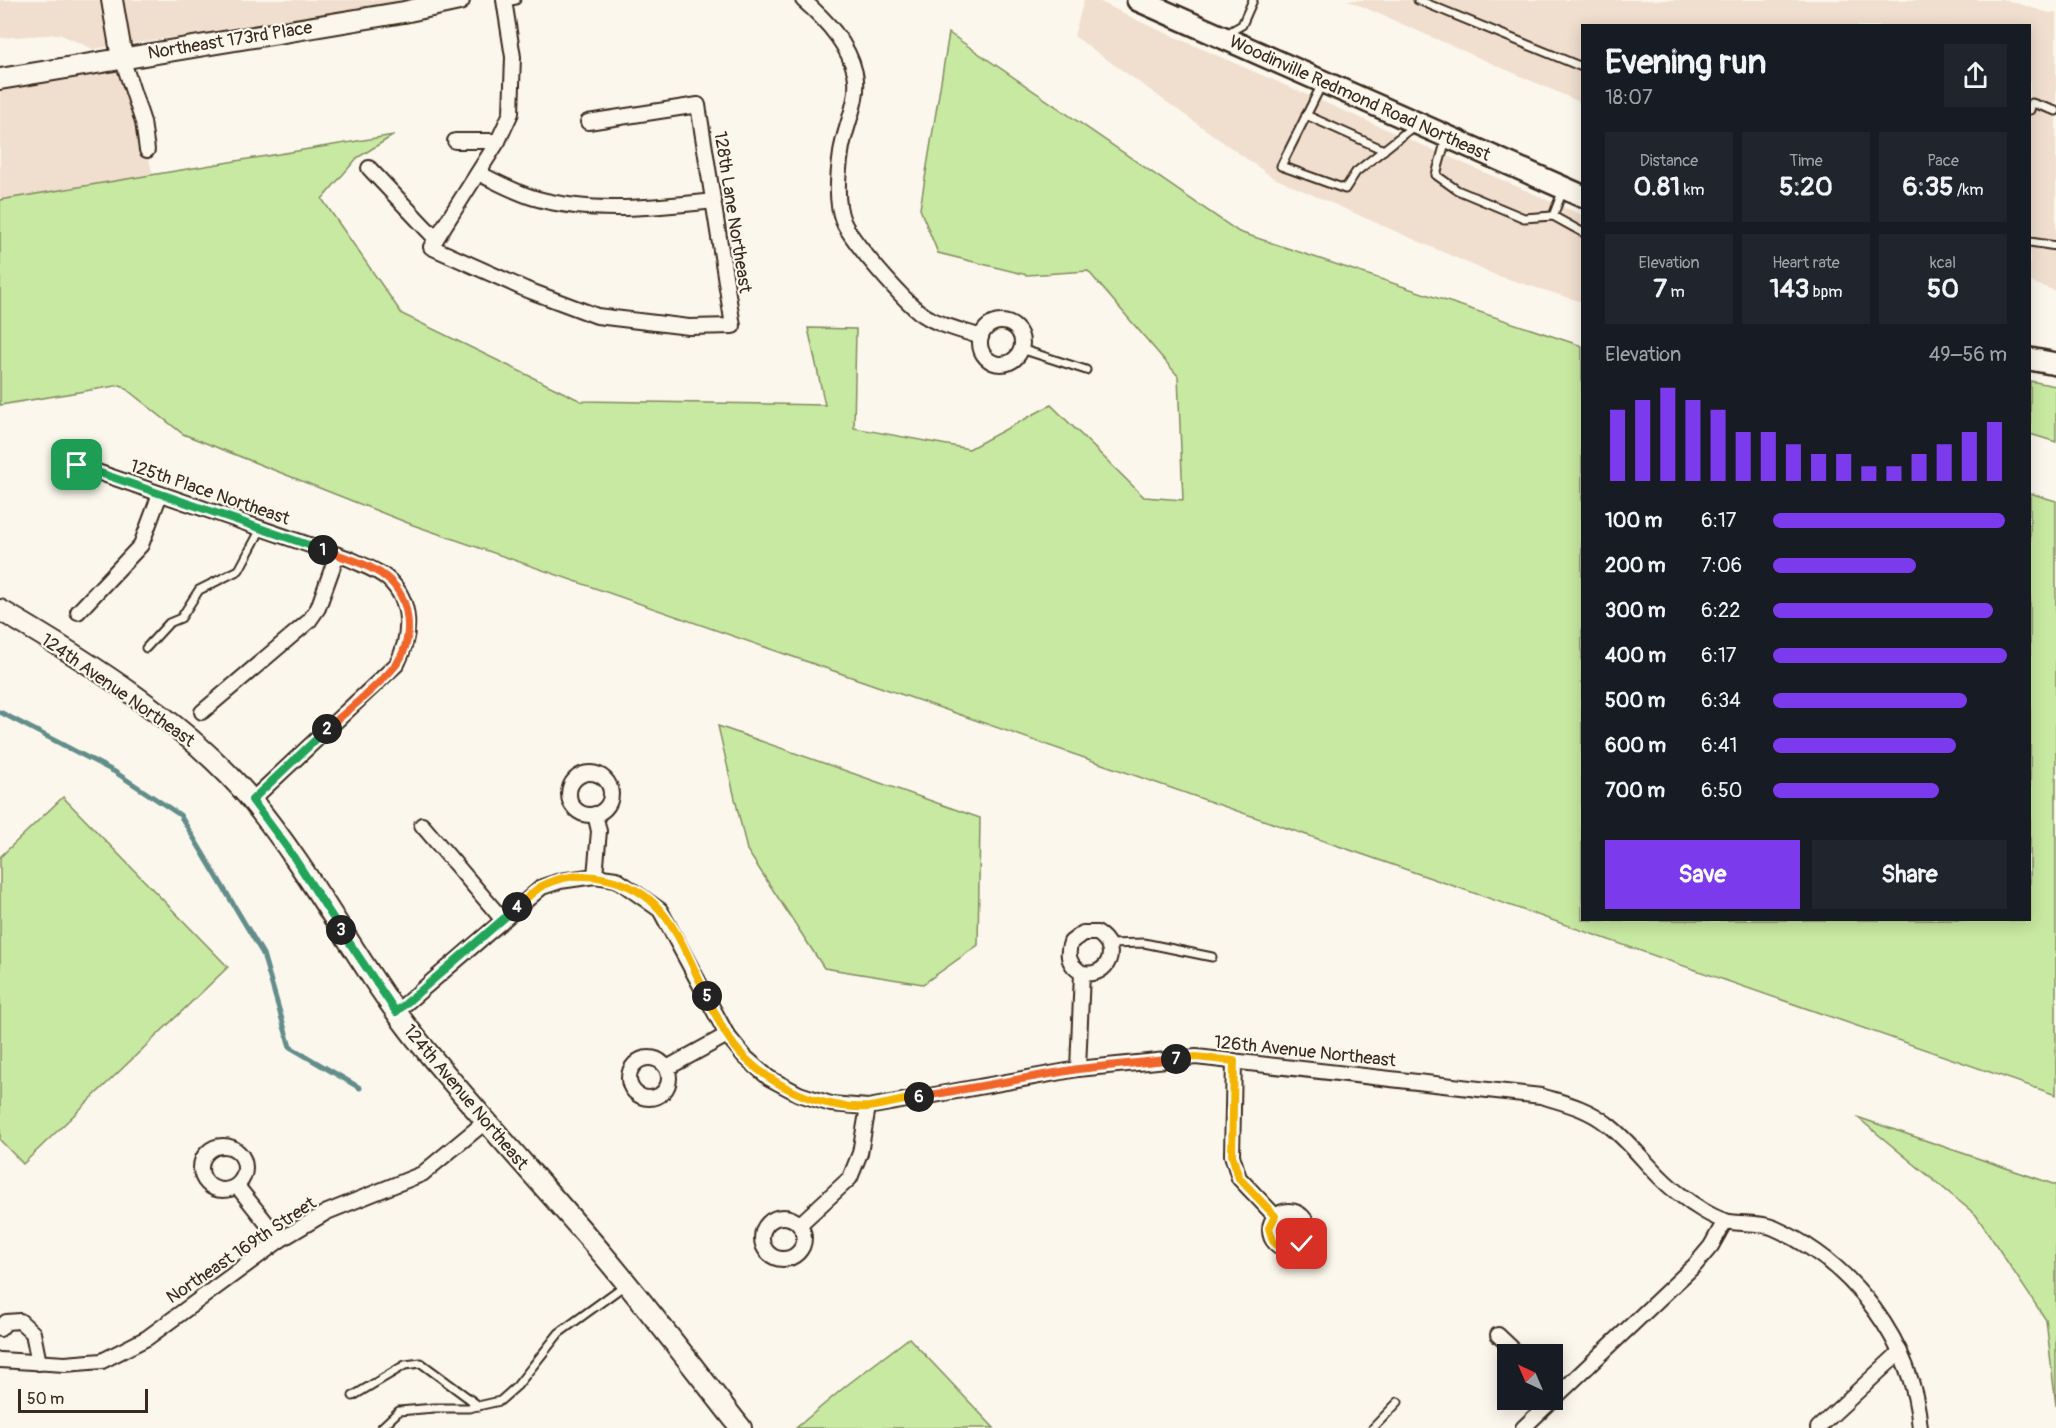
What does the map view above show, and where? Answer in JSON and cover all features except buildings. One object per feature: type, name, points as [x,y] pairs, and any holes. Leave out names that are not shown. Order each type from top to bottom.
[{"type":"main road","name":"Woodinville Redmond Road Northeast","points":[[1138,0],[1573,192]]},
{"type":"main road","points":[[2031,359],[2056,364]]},
{"type":"street","points":[[112,0],[122,58],[143,122],[147,150]]},
{"type":"street","name":"Northeast 173rd Place","points":[[0,79],[404,12],[459,0]]},
{"type":"street","points":[[803,0],[823,18],[843,44],[855,74],[855,99],[841,152],[838,200],[842,220],[853,242],[921,313],[943,325],[981,337]]},
{"type":"street","points":[[369,168],[433,242],[498,141],[511,113],[513,57],[509,1]]},
{"type":"street","name":"128th Lane Northeast","points":[[433,242],[525,289],[597,316],[689,327],[733,326],[698,105],[588,122]]},
{"type":"street","points":[[455,141],[498,141]]},
{"type":"street","points":[[478,173],[537,199],[583,207],[714,201]]},
{"type":"street","points":[[1004,322],[1017,329],[1022,342],[1021,349],[1018,356],[1006,364],[991,362],[982,351],[981,337],[990,325],[1004,322]]},
{"type":"street","name":"125th Place Northeast","points":[[77,465],[337,555],[387,578],[400,594],[409,620],[406,646],[397,664],[252,800]]},
{"type":"street","points":[[78,612],[141,545],[160,494]]},
{"type":"street","points":[[202,712],[309,621],[318,608],[337,555]]},
{"type":"street","name":"124th Avenue Northeast","points":[[0,610],[44,636],[147,706],[197,745],[252,800],[289,850],[396,1012],[485,1122],[626,1284],[741,1428]]},
{"type":"street","points":[[396,1012],[542,886],[560,880],[596,876],[599,831],[595,814]]},
{"type":"street","points":[[422,825],[502,919]]},
{"type":"street","name":"126th Avenue Northeast","points":[[596,876],[616,879],[660,910],[727,1035],[745,1057],[769,1078],[799,1094],[831,1104],[868,1107],[1078,1069],[1196,1057],[1540,1096],[1581,1108],[1607,1123],[1682,1197],[1725,1221],[1752,1222],[1773,1228],[1809,1247],[1858,1289],[1878,1313],[1900,1352],[1918,1406],[1920,1428]]},
{"type":"street","points":[[1090,932],[1097,933],[1109,944],[1110,957],[1103,970],[1096,973],[1082,973],[1075,969],[1068,956],[1068,949],[1076,936],[1090,932]]},
{"type":"street","points":[[1078,1069],[1082,973]]},
{"type":"street","points":[[667,1068],[727,1035]]},
{"type":"street","points":[[1234,1061],[1232,1155],[1239,1178],[1275,1216]]},
{"type":"street","points":[[799,1225],[850,1178],[860,1153],[868,1107]]},
{"type":"street","name":"Northeast 169th Street","points":[[0,1360],[39,1363],[102,1361],[147,1338],[280,1240],[327,1212],[422,1174],[485,1122]]},
{"type":"street","points":[[237,1186],[280,1240]]},
{"type":"street","points":[[1563,1385],[1695,1265],[1711,1246],[1725,1221]]},
{"type":"street","points":[[0,1329],[6,1322],[20,1321],[33,1333],[39,1363]]},
{"type":"street","points":[[1498,1335],[1507,1344]]},
{"type":"street","points":[[1818,1428],[1900,1352]]},
{"type":"street","points":[[1523,1428],[1539,1410]]},
{"type":"lane","points":[[1221,37],[1242,25],[1253,0]]},
{"type":"lane","points":[[1418,0],[1581,68]]},
{"type":"lane","points":[[1323,82],[1281,166],[1345,189],[1356,172],[1418,123]]},
{"type":"lane","points":[[2031,106],[2032,103],[2056,111]]},
{"type":"lane","points":[[1306,115],[1384,150]]},
{"type":"lane","points":[[1446,137],[1436,175],[1457,190],[1524,218],[1553,216],[1581,231]]},
{"type":"lane","points":[[1553,216],[1573,192]]},
{"type":"lane","points":[[2031,242],[2056,246]]},
{"type":"lane","points":[[1021,349],[1086,370]]},
{"type":"lane","points":[[146,648],[169,623],[182,618],[199,590],[239,570],[261,529]]},
{"type":"lane","points":[[1109,944],[1144,943],[1212,957]]},
{"type":"lane","points":[[381,1428],[399,1411],[479,1406],[500,1401],[517,1386],[559,1333],[626,1284]]},
{"type":"lane","points":[[352,1396],[405,1365],[422,1363],[479,1406]]},
{"type":"lane","points":[[1373,1428],[1398,1402]]},
{"type":"shaded area","points":[[0,0],[411,0],[271,24],[93,49],[59,34],[0,38]]},
{"type":"shaded area","points":[[1084,0],[1097,0],[1143,23],[1581,215],[1581,302],[1495,275],[1272,177],[1074,36]]},
{"type":"shaded area","points":[[1347,0],[2006,0],[2049,13],[2056,12],[2056,291],[2031,282],[2031,24],[1581,24],[1581,103]]},
{"type":"shaded area","points":[[122,58],[153,175],[0,200],[0,79]]},
{"type":"green space","points":[[949,33],[1239,232],[1581,346],[1581,921],[2031,921],[2031,493],[2056,501],[2056,1095],[413,525],[183,434],[121,385],[0,405],[0,200],[394,135],[357,158],[322,199],[402,314],[581,401],[825,405],[808,328],[856,329],[854,428],[969,449],[1051,405],[1144,497],[1183,500],[1178,376],[1088,271],[1027,275],[938,253],[920,209]]},
{"type":"green space","points":[[2031,381],[2056,386],[2056,442],[2031,434]]},
{"type":"green space","points":[[718,726],[980,818],[978,945],[923,984],[824,968],[747,850]]},
{"type":"green space","points":[[63,797],[228,967],[23,1164],[0,1140],[0,857]]},
{"type":"green space","points":[[1857,1117],[2056,1185],[2056,1406],[2046,1320],[1976,1215]]},
{"type":"green space","points":[[909,1338],[994,1428],[796,1428],[847,1385]]},
{"type":"waterway","points":[[0,712],[115,772],[180,815],[263,954],[290,1047],[360,1088]]},
{"type":"route","points":[[77,465],[350,559],[387,578],[400,594],[409,620],[406,646],[397,664],[252,800],[289,850],[362,964],[396,1012],[542,886],[560,880],[596,876],[616,879],[660,910],[727,1035],[745,1057],[769,1078],[799,1094],[831,1104],[868,1107],[1078,1069],[1196,1057],[1234,1061],[1232,1155],[1239,1178],[1275,1216],[1269,1228],[1270,1235],[1277,1246],[1290,1250],[1302,1244]]}]
